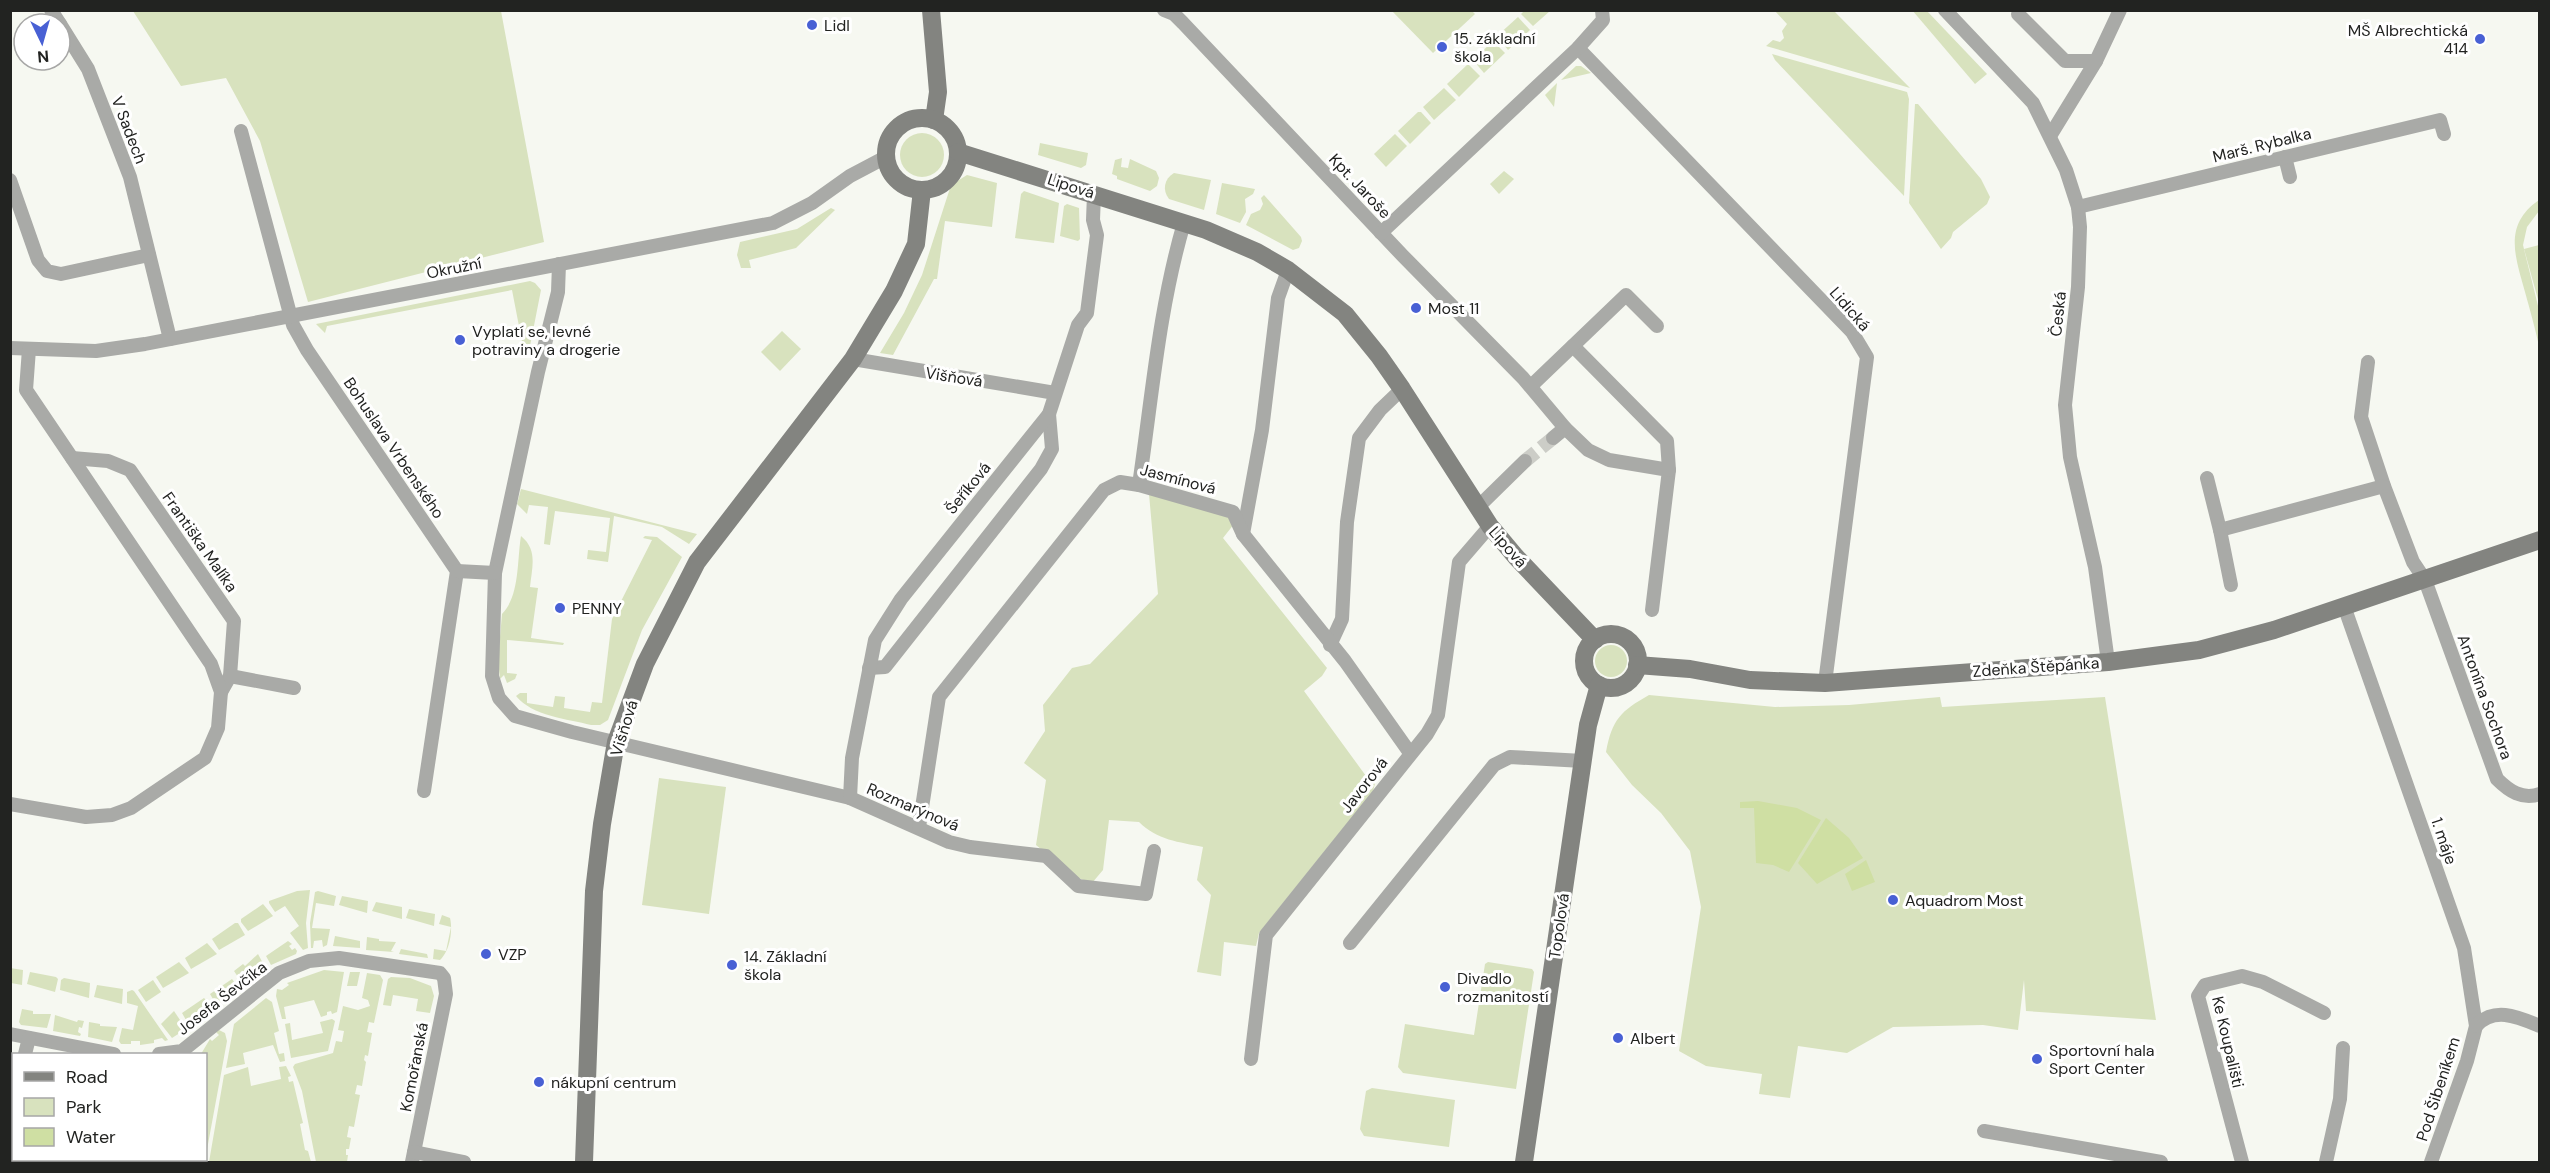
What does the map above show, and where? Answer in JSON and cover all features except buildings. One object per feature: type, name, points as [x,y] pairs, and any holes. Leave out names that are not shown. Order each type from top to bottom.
[{"type":"street","points":[[931,10],[938,92],[934,120]]},
{"type":"street","name":"Kpt. Jaroše","points":[[1164,10],[1174,14],[1183,23],[1381,233],[1531,386],[1565,428],[1588,450],[1609,459],[1669,470]]},
{"type":"street","points":[[1381,233],[1578,48],[1603,20],[1602,10]]},
{"type":"street","name":"Česká","points":[[1945,10],[2033,103],[2066,170],[2078,207],[2080,227],[2078,287],[2065,405],[2070,457],[2095,567],[2108,662]]},
{"type":"street","points":[[2050,136],[2096,61],[2120,10]]},
{"type":"street","points":[[2018,14],[2065,61],[2096,61]]},
{"type":"street","name":"V Sadech","points":[[72,43],[88,69],[130,177],[170,339]]},
{"type":"street","name":"Lidická","points":[[1578,48],[1852,332],[1868,357],[1824,683]]},
{"type":"street","points":[[919,119],[934,120],[950,132],[956,141],[958,152],[957,164],[952,175],[944,183],[922,190],[902,184],[889,168],[886,157],[891,136],[898,128],[919,119]]},
{"type":"street","name":"Marš. Rybalka","points":[[2078,207],[2440,120],[2444,134]]},
{"type":"street","name":"Bohuslava Vrbenského","points":[[241,131],[291,316],[307,350],[457,571]]},
{"type":"street","name":"Lipová","points":[[958,152],[1184,223],[1257,252],[1288,270],[1345,314],[1402,389],[1490,526],[1523,565],[1595,640]]},
{"type":"street","name":"Okružní","points":[[10,348],[96,351],[170,339],[773,223],[812,203],[850,176],[886,157]]},
{"type":"street","points":[[2285,157],[2290,177]]},
{"type":"street","points":[[10,180],[38,260],[46,271],[61,274],[149,255]]},
{"type":"street","name":"Višňová","points":[[585,1162],[594,891],[602,824],[616,742],[645,664],[697,562],[853,359],[894,291],[916,244],[922,190]]},
{"type":"street","name":"Šeříková","points":[[850,798],[852,758],[875,640],[901,599],[1049,414],[1078,325],[1087,313],[1097,235],[1093,220],[1094,194]]},
{"type":"street","points":[[1139,485],[1173,261],[1184,223]]},
{"type":"street","name":"Rozmarýnová","points":[[559,264],[558,292],[538,372],[495,573],[492,676],[499,698],[515,716],[850,798],[949,842],[970,847],[1046,856],[1078,886],[1146,894],[1154,851]]},
{"type":"street","points":[[1243,534],[1262,430],[1278,298],[1288,270]]},
{"type":"street","points":[[1531,386],[1626,295],[1657,326]]},
{"type":"street","points":[[1573,346],[1667,441],[1669,470],[1652,610]]},
{"type":"street","name":"Františka Malíka","points":[[10,804],[86,817],[102,817],[131,808],[205,758],[218,728],[221,692],[212,664],[26,390],[29,349]]},
{"type":"street","name":"Višňová","points":[[853,359],[1055,393]]},
{"type":"street","points":[[2368,362],[2361,417],[2413,562],[2425,580]]},
{"type":"street","points":[[1330,645],[1342,619],[1347,522],[1359,438],[1380,410],[1402,389]]},
{"type":"street","points":[[869,668],[885,667],[1041,469],[1052,449],[1049,414]]},
{"type":"street","points":[[1553,438],[1565,428]]},
{"type":"street","name":"Františka Malíka","points":[[72,458],[108,461],[130,470],[234,621],[230,676],[221,692]]},
{"type":"street","points":[[1477,508],[1525,461]]},
{"type":"street","points":[[2207,478],[2231,585]]},
{"type":"street","name":"Jasmínová","points":[[919,827],[939,697],[1104,490],[1120,482],[1139,485],[1233,512],[1243,534],[1345,662],[1410,753]]},
{"type":"street","points":[[2220,530],[2384,486]]},
{"type":"street","name":"Javorová","points":[[1251,1059],[1266,935],[1427,734],[1438,715],[1459,562],[1490,526]]},
{"type":"street","name":"Zdeňka Štěpánka","points":[[1638,665],[1690,669],[1750,680],[1824,683],[2108,662],[2213,647],[2425,580],[2540,540]]},
{"type":"street","points":[[424,791],[457,571],[495,573]]},
{"type":"street","name":"Antonína Sochora","points":[[2425,580],[2497,779],[2512,794],[2535,796],[2540,794]]},
{"type":"street","name":"1. máje","points":[[2344,606],[2464,948],[2476,1026]]},
{"type":"street","points":[[1613,635],[1625,638],[1634,647],[1638,665],[1634,676],[1626,684],[1610,688],[1599,685],[1590,678],[1584,661],[1587,649],[1595,640],[1613,635]]},
{"type":"street","points":[[230,676],[294,688]]},
{"type":"street","name":"Topolová","points":[[1524,1162],[1588,725],[1599,685]]},
{"type":"street","points":[[1350,943],[1494,765],[1510,757],[1583,761]]},
{"type":"street","name":"Josefa Ševčíka","points":[[183,1052],[279,973],[309,961],[345,958],[440,974],[444,978]]},
{"type":"street","name":"Ke Koupališti","points":[[2242,1162],[2198,996],[2205,986],[2242,976],[2273,987],[2324,1013]]},
{"type":"street","name":"Komořanská","points":[[413,1157],[446,994],[444,978]]},
{"type":"street","points":[[2476,1026],[2483,1018],[2503,1014],[2540,1026]]},
{"type":"street","name":"Pod Šibeníkem","points":[[2431,1162],[2467,1061],[2476,1026]]},
{"type":"street","points":[[10,1034],[109,1053]]},
{"type":"street","points":[[25,1053],[29,1038]]},
{"type":"street","points":[[2326,1162],[2340,1099],[2343,1048]]},
{"type":"street","points":[[1984,1131],[2161,1162]]},
{"type":"street","points":[[413,1157],[464,1162]]},
{"type":"green space","points":[[1912,10],[1927,11],[1987,74],[1975,84]]},
{"type":"green space","points":[[133,11],[501,11],[544,242],[308,302],[260,141],[226,78],[181,86]]},
{"type":"green space","points":[[1392,11],[1472,11],[1475,14],[1433,53]]},
{"type":"green space","points":[[1524,11],[1550,11],[1533,26],[1521,14]]},
{"type":"green space","points":[[1775,11],[1834,11],[1910,88],[1766,46],[1773,40],[1780,42],[1784,38],[1782,31],[1787,24]]},
{"type":"green space","points":[[1518,17],[1530,30],[1508,50],[1497,36]]},
{"type":"green space","points":[[1493,41],[1505,53],[1484,73],[1473,60]]},
{"type":"green space","points":[[1772,54],[1907,92],[1909,99],[1904,196],[1775,60]]},
{"type":"green space","points":[[1468,64],[1480,76],[1459,97],[1447,84]]},
{"type":"green space","points":[[1576,66],[1581,66],[1591,73],[1561,80]]},
{"type":"green space","points":[[1557,83],[1554,107],[1545,95]]},
{"type":"green space","points":[[1444,88],[1456,100],[1434,120],[1423,107]]},
{"type":"green space","points":[[1915,104],[1918,104],[1981,179],[1990,197],[1987,204],[1953,232],[1951,238],[1941,249],[1909,203]]},
{"type":"green space","points":[[1418,112],[1421,112],[1431,123],[1410,144],[1398,131]]},
{"type":"green space","points":[[922,133],[937,140],[944,155],[937,170],[922,177],[907,170],[900,155],[907,140]]},
{"type":"green space","points":[[1395,134],[1407,146],[1386,167],[1374,154]]},
{"type":"green space","points":[[1040,143],[1088,153],[1086,165],[1081,168],[1038,155]]},
{"type":"green space","points":[[1122,158],[1121,167],[1128,168],[1130,159],[1156,171],[1159,178],[1157,186],[1150,191],[1117,179],[1117,176],[1112,174],[1115,160]]},
{"type":"green space","points":[[1504,171],[1514,179],[1499,194],[1490,184]]},
{"type":"green space","points":[[1174,173],[1211,180],[1204,210],[1169,199],[1165,192],[1165,185]]},
{"type":"green space","points":[[967,175],[997,183],[992,227],[945,221],[937,279],[934,279],[893,355],[880,353],[904,313],[922,275],[951,185]]},
{"type":"green space","points":[[1222,183],[1255,189],[1253,194],[1245,199],[1246,212],[1240,223],[1216,214]]},
{"type":"green space","points":[[1024,191],[1059,203],[1054,243],[1015,238],[1021,194]]},
{"type":"green space","points":[[1264,195],[1301,237],[1299,248],[1293,250],[1246,225],[1251,214],[1260,210],[1263,204],[1261,198]]},
{"type":"green space","points":[[2539,200],[2539,211],[2527,227],[2523,245],[2539,310],[2539,346],[2518,266],[2515,242],[2520,220]]},
{"type":"green space","points":[[1067,204],[1079,208],[1080,239],[1078,241],[1060,236],[1064,206]]},
{"type":"green space","points":[[831,208],[835,210],[796,248],[749,260],[751,268],[741,268],[737,255],[740,242],[797,229]]},
{"type":"green space","points":[[2540,245],[2539,303],[2524,249]]},
{"type":"green space","points":[[530,281],[541,290],[529,351],[524,352],[512,290],[327,326],[325,333],[316,324]]},
{"type":"green space","points":[[782,331],[801,349],[780,371],[761,352]]},
{"type":"green space","points":[[521,489],[697,534],[689,544],[662,527],[614,516],[608,562],[587,559],[588,550],[606,552],[610,518],[555,511],[550,545],[544,544],[548,507],[529,505],[527,514],[517,504]]},
{"type":"green space","points":[[1149,494],[1227,514],[1234,524],[1223,538],[1327,668],[1322,676],[1304,691],[1366,776],[1374,771],[1376,780],[1373,791],[1259,933],[1256,946],[1224,942],[1221,976],[1197,972],[1211,895],[1197,880],[1203,847],[1161,837],[1139,822],[1109,820],[1103,870],[1092,883],[1073,876],[1036,845],[1046,780],[1024,763],[1045,731],[1043,705],[1072,668],[1090,664],[1158,594]]},
{"type":"green space","points":[[521,536],[532,553],[530,587],[538,588],[531,638],[564,643],[563,645],[507,640],[507,673],[517,674],[515,679],[507,683],[504,675],[500,679],[498,660],[502,614],[508,606],[515,587]]},
{"type":"green space","points":[[645,536],[657,537],[682,557],[642,630],[608,720],[600,725],[591,725],[551,716],[523,703],[516,696],[520,693],[527,693],[527,703],[553,707],[555,696],[565,697],[564,708],[590,712],[592,702],[602,703],[612,619],[652,540],[643,538]]},
{"type":"green space","points":[[1611,645],[1622,650],[1627,661],[1622,672],[1611,677],[1600,672],[1595,661],[1600,650]]},
{"type":"green space","name":"Aquadrom Most","points":[[1649,695],[1775,707],[1849,705],[1940,697],[1942,707],[2105,697],[2156,1020],[2026,1011],[2024,980],[2018,1030],[1983,1025],[1893,1027],[1847,1053],[1798,1046],[1790,1098],[1759,1094],[1762,1074],[1706,1066],[1679,1051],[1701,907],[1690,851],[1661,813],[1632,785],[1606,752],[1611,731],[1619,717]]},
{"type":"green space","points":[[659,778],[726,787],[709,914],[642,905]]},
{"type":"green space","points":[[310,890],[306,923],[308,948],[303,950],[290,933],[299,926],[285,906],[275,912],[269,901],[297,891]]},
{"type":"green space","points":[[315,892],[336,896],[334,906],[316,903],[312,928],[330,929],[327,945],[323,947],[322,940],[314,941],[313,948],[311,948],[310,923]]},
{"type":"green space","points":[[342,896],[368,901],[367,913],[339,905]]},
{"type":"green space","points":[[376,902],[402,907],[402,919],[372,911]]},
{"type":"green space","points":[[263,904],[273,916],[248,931],[241,919]]},
{"type":"green space","points":[[409,909],[435,914],[434,926],[406,918]]},
{"type":"green space","points":[[442,915],[450,918],[451,927],[439,924]]},
{"type":"green space","points":[[238,923],[245,935],[219,950],[212,939]]},
{"type":"green space","points":[[335,936],[360,941],[360,948],[333,946]]},
{"type":"green space","points":[[367,937],[379,939],[379,941],[396,942],[391,951],[394,952],[366,950]]},
{"type":"green space","points":[[288,941],[292,944],[289,946],[292,950],[295,948],[297,951],[296,954],[271,965],[266,956]]},
{"type":"green space","points":[[207,943],[217,954],[191,969],[185,958]]},
{"type":"green space","points":[[401,949],[427,954],[428,958],[399,954]]},
{"type":"green space","points":[[434,949],[446,951],[440,960],[433,959]]},
{"type":"green space","points":[[258,954],[266,969],[244,986],[234,971],[243,964],[245,966]]},
{"type":"green space","points":[[179,962],[189,973],[163,988],[156,977]]},
{"type":"green space","points":[[1488,962],[1532,969],[1534,972],[1516,1089],[1403,1073],[1398,1067],[1405,1024],[1474,1035],[1485,964]]},
{"type":"green space","points":[[10,968],[23,970],[22,985],[11,983]]},
{"type":"green space","points":[[324,970],[344,972],[337,1012],[332,1014],[331,1011],[327,1012],[327,1015],[321,1017],[314,1000],[284,1007],[286,1019],[282,1019],[276,996],[277,989],[282,990],[289,985],[287,983]]},
{"type":"green space","points":[[30,972],[56,977],[58,979],[55,992],[27,984]]},
{"type":"green space","points":[[350,972],[360,972],[357,986],[347,986]]},
{"type":"green space","points":[[367,973],[380,975],[383,980],[374,1023],[369,1022],[367,1032],[372,1033],[368,1056],[365,1055],[364,1060],[366,1062],[362,1086],[357,1085],[355,1094],[360,1095],[354,1127],[349,1126],[347,1137],[351,1138],[349,1149],[346,1149],[347,1162],[316,1162],[302,1091],[293,1067],[295,1064],[333,1053],[336,1041],[342,1042],[344,1031],[338,1030],[343,1006],[358,1010],[370,1006],[368,1000],[362,998]]},
{"type":"green space","points":[[391,977],[410,978],[431,986],[434,996],[430,1013],[416,1011],[418,999],[393,995],[391,1006],[383,1005],[388,979]]},
{"type":"green space","points":[[64,978],[90,983],[89,998],[60,990],[61,980]]},
{"type":"green space","points":[[232,979],[240,990],[217,1006],[210,994]]},
{"type":"green space","points":[[153,980],[161,992],[146,1002],[138,990]]},
{"type":"green space","points":[[97,985],[123,989],[122,1004],[94,997]]},
{"type":"green space","points":[[132,990],[168,1040],[165,1041],[162,1038],[154,1040],[154,1043],[140,1045],[140,1041],[121,1044],[119,1041],[122,1028],[133,1030],[138,1006],[127,1003],[127,992]]},
{"type":"green space","points":[[204,998],[213,1011],[190,1027],[182,1013]]},
{"type":"green space","points":[[266,998],[272,1002],[279,1031],[274,1033],[279,1054],[284,1053],[285,1061],[280,1062],[273,1045],[243,1053],[245,1064],[226,1068],[234,1024]]},
{"type":"green space","points":[[22,1009],[33,1011],[33,1014],[51,1014],[47,1028],[21,1025],[19,1022]]},
{"type":"green space","points":[[174,1011],[186,1029],[172,1038],[161,1024]]},
{"type":"green space","points":[[55,1015],[77,1022],[78,1020],[84,1021],[82,1028],[79,1027],[80,1036],[53,1031]]},
{"type":"green space","points":[[332,1019],[335,1021],[328,1051],[291,1058],[285,1024],[290,1023],[292,1040],[323,1033],[320,1022]]},
{"type":"green space","points":[[89,1022],[100,1024],[100,1026],[117,1027],[112,1042],[88,1037]]},
{"type":"green space","points":[[219,1030],[225,1033],[227,1041],[207,1150],[207,1053],[202,1053],[210,1039],[212,1041],[219,1035],[216,1032]]},
{"type":"green space","points":[[286,1066],[291,1076],[288,1077],[289,1082],[293,1081],[303,1123],[300,1124],[305,1150],[308,1151],[311,1162],[209,1162],[224,1075],[248,1067],[251,1086],[281,1079],[279,1067]]},
{"type":"green space","points":[[1372,1088],[1455,1100],[1449,1147],[1364,1136],[1360,1129],[1366,1091]]},
{"type":"green space","points":[[67,1161],[120,1161],[119,1162]]},
{"type":"water","points":[[1758,801],[1797,808],[1821,820],[1789,872],[1773,865],[1756,863],[1754,808],[1740,808],[1740,802]]},
{"type":"water","points":[[1826,818],[1849,838],[1863,858],[1817,884],[1798,863]]},
{"type":"water","points":[[1866,860],[1875,882],[1852,891],[1845,874]]},
{"type":"tunnel","points":[[1525,461],[1553,438]]},
{"type":"place","name":"Lidl","points":[[812,25]]},
{"type":"place","name":"MŠ Albrechtická 414","points":[[2480,39]]},
{"type":"place","name":"15. základní škola","points":[[1442,47]]},
{"type":"place","name":"Most 11","points":[[1416,308]]},
{"type":"place","name":"Vyplatí se, levné potraviny a drogerie","points":[[460,340]]},
{"type":"place","name":"PENNY","points":[[560,608]]},
{"type":"place","name":"Aquadrom Most","points":[[1893,900]]},
{"type":"place","name":"VZP","points":[[486,954]]},
{"type":"place","name":"14. Základní škola","points":[[732,965]]},
{"type":"place","name":"Divadlo rozmanitostí","points":[[1445,987]]},
{"type":"place","name":"Albert","points":[[1618,1038]]},
{"type":"place","name":"Sportovní hala Sport Center","points":[[2037,1059]]},
{"type":"place","name":"nákupní centrum","points":[[539,1082]]}]
